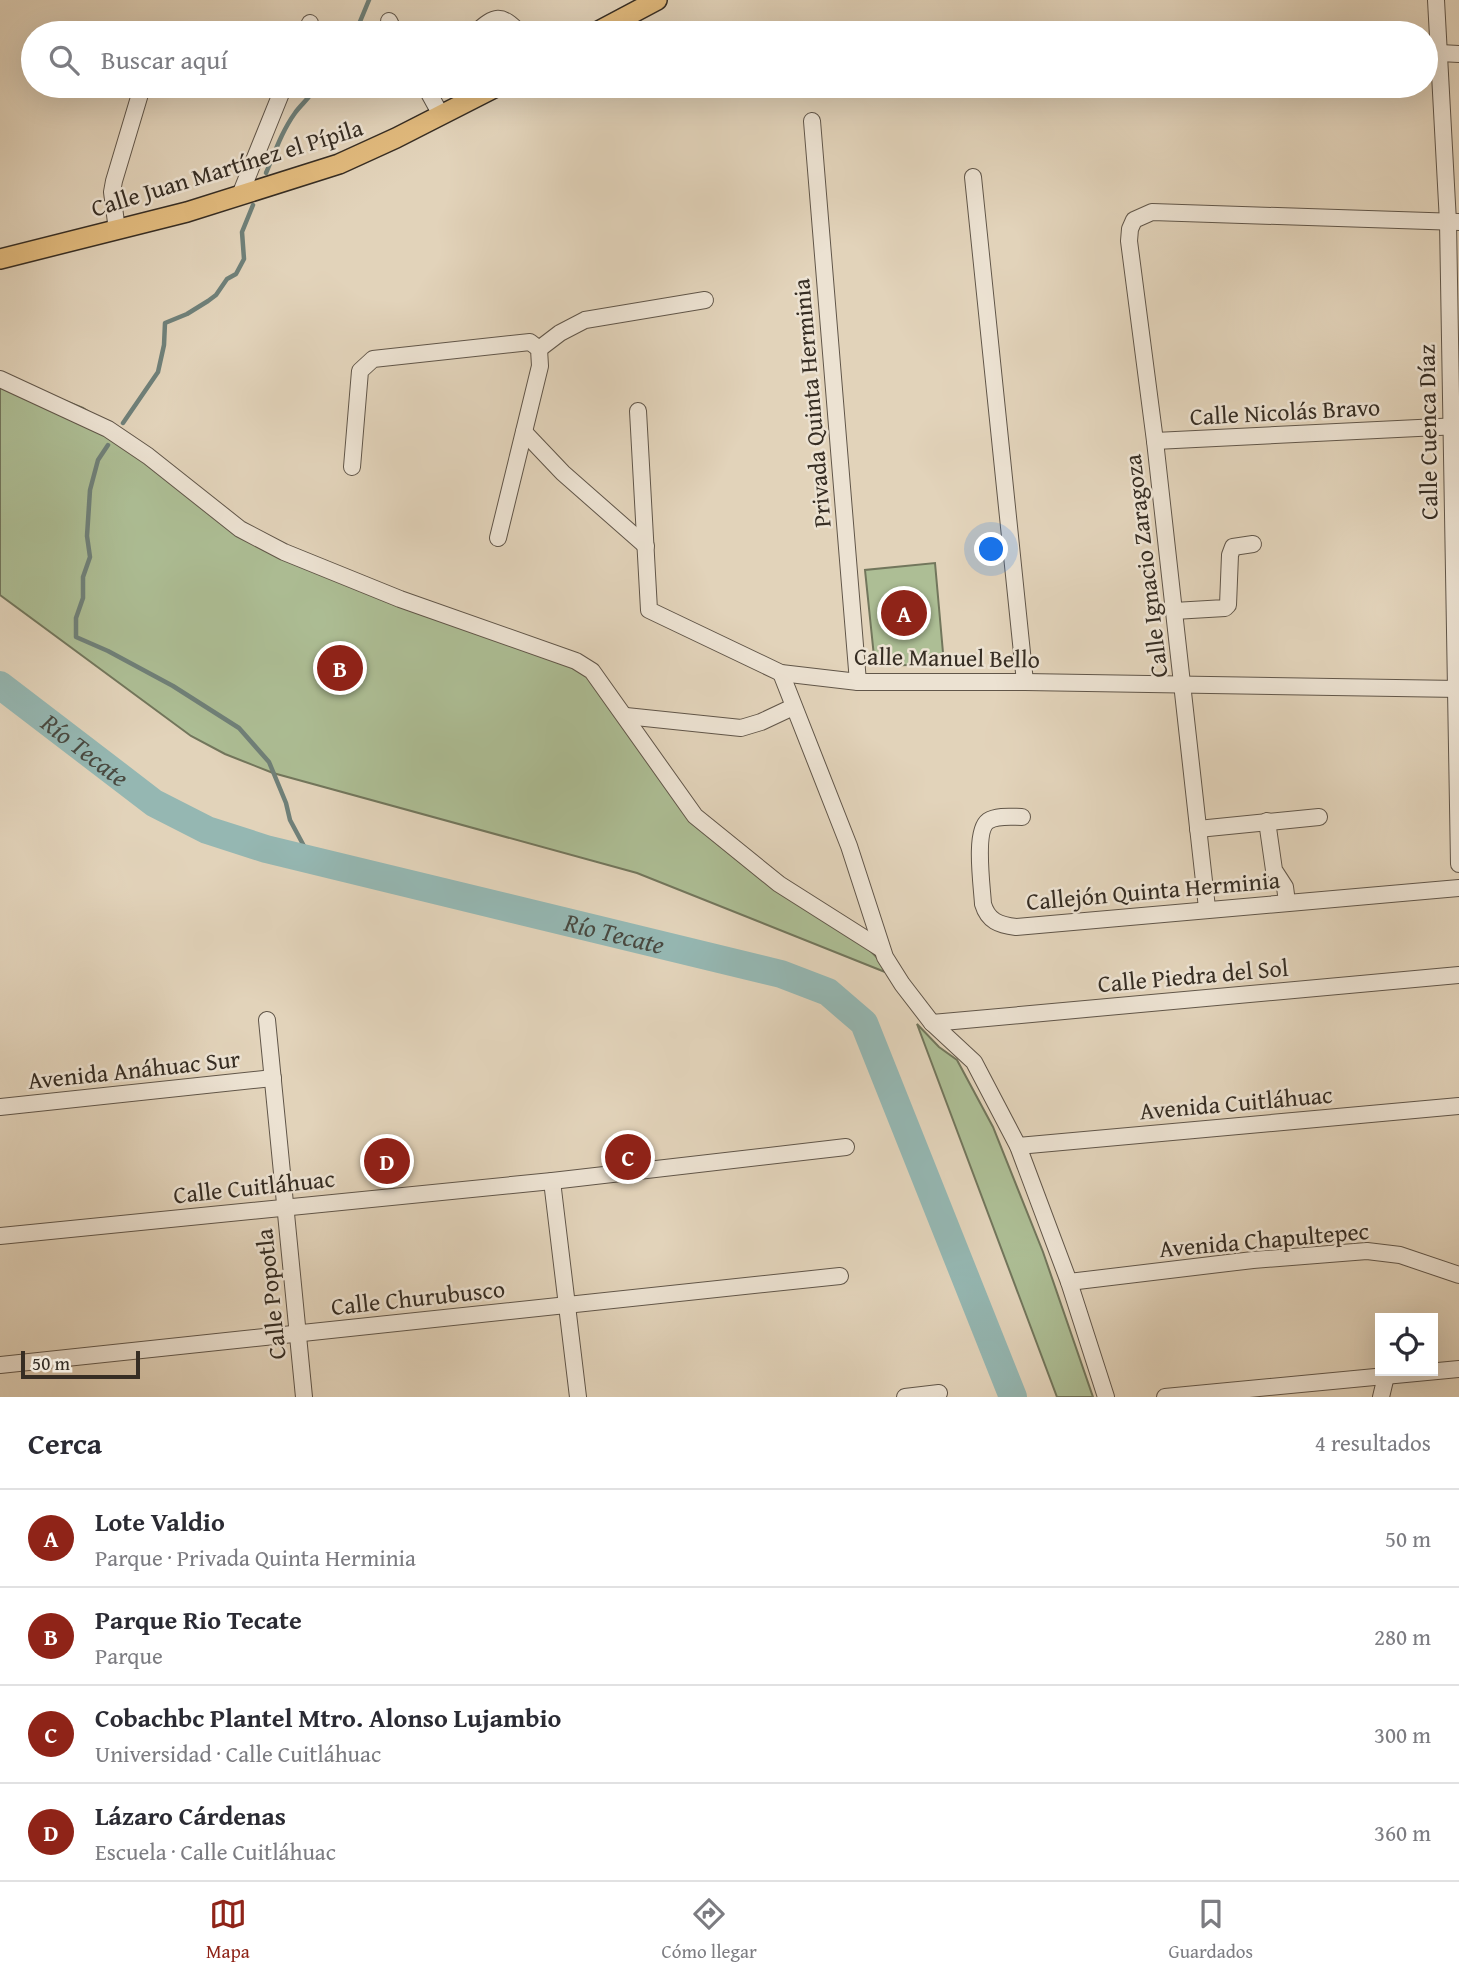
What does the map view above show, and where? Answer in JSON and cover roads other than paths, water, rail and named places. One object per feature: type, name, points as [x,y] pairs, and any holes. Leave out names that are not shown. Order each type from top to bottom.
[{"type":"main road","points":[[618,21],[657,0]]},
{"type":"main road","name":"Calle Juan Martínez el Pípila","points":[[3,255],[117,230],[339,164],[474,98]]},
{"type":"street","name":"Calle Cuenca Díaz","points":[[1436,0],[1438,21]]},
{"type":"street","points":[[490,21],[499,18],[508,21]]},
{"type":"street","name":"Calle Cuenca Díaz","points":[[1438,26],[1453,222],[1459,864]]},
{"type":"street","points":[[1440,53],[1459,54]]},
{"type":"street","points":[[117,230],[112,192],[138,98]]},
{"type":"street","points":[[240,195],[279,98]]},
{"type":"street","points":[[432,98],[441,115]]},
{"type":"street","name":"Privada Quinta Herminia","points":[[812,121],[858,682]]},
{"type":"street","points":[[973,177],[1026,682]]},
{"type":"street","name":"Calle Ignacio Zaragoza","points":[[1206,908],[1155,441],[1129,241],[1130,229],[1134,220],[1152,212],[1453,222]]},
{"type":"street","points":[[539,349],[560,333],[585,320],[705,300]]},
{"type":"street","points":[[352,467],[360,371],[373,359],[530,342],[539,349],[540,366],[498,538]]},
{"type":"street","points":[[0,379],[108,429],[148,456],[240,529],[284,552],[400,599],[576,661],[592,671],[695,816],[779,884],[880,948]]},
{"type":"street","name":"Calle Manuel Bello","points":[[638,411],[649,610],[781,673],[858,682],[1457,688]]},
{"type":"street","name":"Calle Nicolás Bravo","points":[[1155,441],[1455,426]]},
{"type":"street","points":[[524,432],[563,474],[646,546]]},
{"type":"street","points":[[1174,611],[1225,608],[1228,605],[1230,555],[1233,547],[1253,544]]},
{"type":"street","points":[[781,673],[849,846],[880,948],[902,984],[932,1023],[974,1062],[1018,1146],[1069,1282],[1106,1397]]},
{"type":"street","points":[[626,716],[741,728],[793,707]]},
{"type":"street","name":"Callejón Quinta Herminia","points":[[1022,817],[994,818],[987,821],[980,834],[983,904],[986,913],[1001,925],[1016,927],[1206,908],[1459,888]]},
{"type":"street","points":[[1198,829],[1319,817]]},
{"type":"street","points":[[1267,821],[1275,870],[1285,887],[1287,902]]},
{"type":"street","name":"Calle Piedra del Sol","points":[[932,1023],[1459,975]]},
{"type":"street","name":"Calle Popotla","points":[[267,1020],[304,1397]]},
{"type":"street","name":"Avenida Anáhuac Sur","points":[[0,1107],[273,1078]]},
{"type":"street","name":"Avenida Cuitláhuac","points":[[1018,1146],[1459,1106]]},
{"type":"street","name":"Calle Cuitláhuac","points":[[0,1236],[552,1181],[846,1147]]},
{"type":"street","points":[[552,1181],[578,1397]]},
{"type":"street","name":"Avenida Chapultepec","points":[[1069,1282],[1253,1260],[1367,1251],[1400,1255],[1459,1275]]},
{"type":"street","name":"Calle Churubusco","points":[[0,1365],[839,1276]]},
{"type":"street","points":[[1438,1372],[1459,1370]]},
{"type":"street","points":[[1165,1397],[1275,1392],[1386,1376],[1381,1397]]},
{"type":"street","points":[[905,1397],[939,1393]]},
{"type":"waterway","points":[[360,21],[369,0]]},
{"type":"waterway","points":[[266,173],[286,127],[308,98]]},
{"type":"waterway","points":[[123,423],[158,372],[164,345],[165,323],[208,301],[216,295],[227,279],[236,274],[244,259],[242,232],[253,205]]},
{"type":"waterway","points":[[108,445],[98,460],[90,490],[87,536],[90,557],[83,577],[83,598],[76,618],[76,637],[173,686],[239,728],[269,762],[290,820],[305,848],[316,861]]},
{"type":"waterway","name":"Río Tecate","points":[[0,685],[154,803],[207,830],[266,849],[781,974],[828,992],[864,1023],[1013,1397]]},
{"type":"place","name":"Lote Valdio","points":[[904,613]]},
{"type":"place","name":"Parque Rio Tecate","points":[[340,668]]},
{"type":"place","name":"Cobachbc Plantel Mtro. Alonso Lujambio","points":[[628,1157]]},
{"type":"place","name":"Lázaro Cárdenas","points":[[387,1161]]}]
